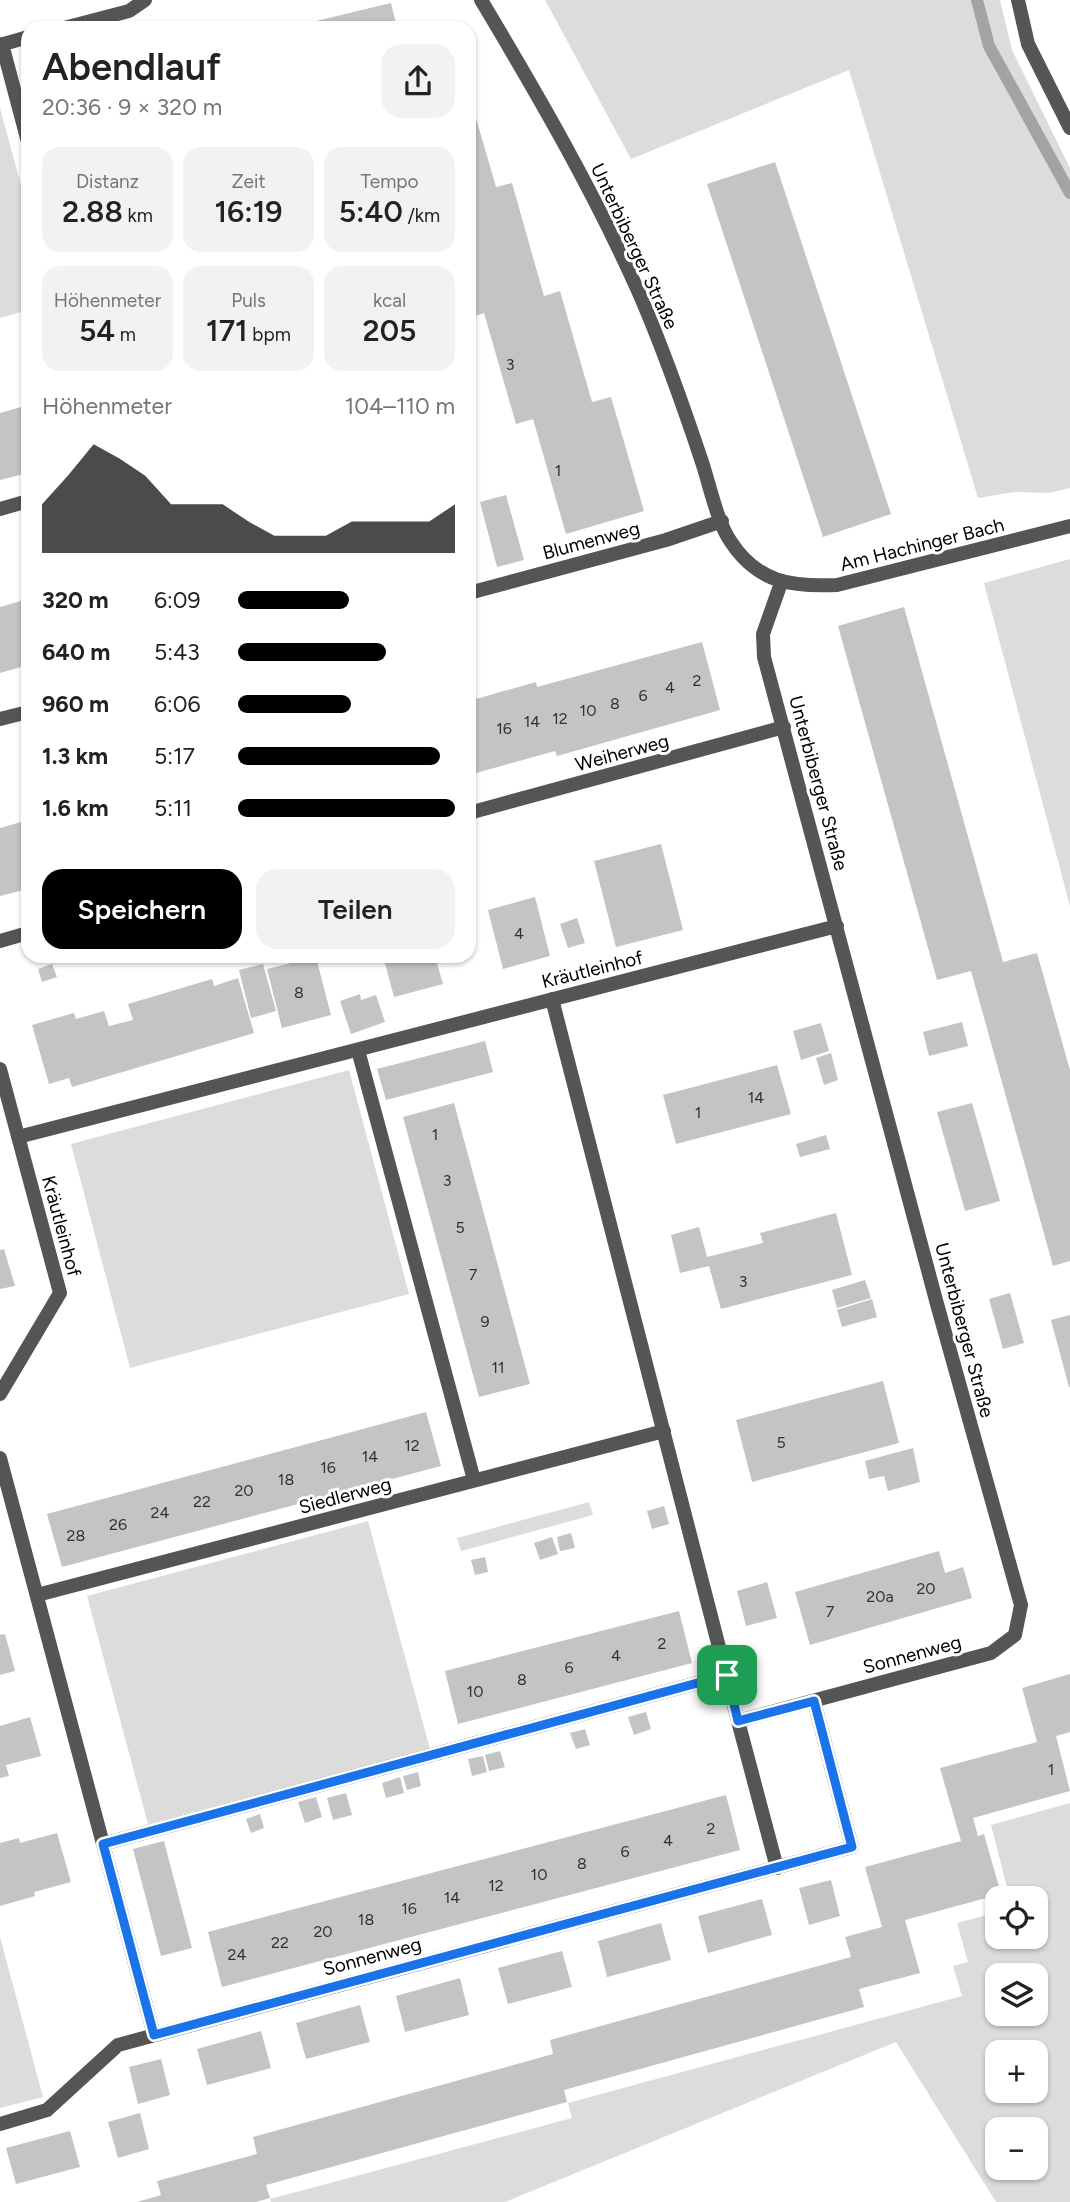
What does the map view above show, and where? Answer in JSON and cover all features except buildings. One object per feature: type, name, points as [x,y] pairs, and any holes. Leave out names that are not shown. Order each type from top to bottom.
[{"type":"street","points":[[91,21],[129,11],[145,0]]},
{"type":"street","name":"Unterbiberger Straße","points":[[481,0],[554,122],[639,293],[682,403],[730,541],[760,571],[781,583],[763,634],[764,657],[1021,1605],[1015,1635]]},
{"type":"street","points":[[1018,0],[1028,44],[1070,128]]},
{"type":"street","points":[[21,39],[1,45],[21,117]]},
{"type":"street","points":[[0,509],[21,503]]},
{"type":"street","name":"Blumenweg","points":[[476,591],[666,540],[722,521]]},
{"type":"street","name":"Am Hachinger Bach","points":[[781,583],[837,585],[1070,526]]},
{"type":"street","points":[[0,719],[21,714]]},
{"type":"street","name":"Weiherweg","points":[[476,811],[784,727]]},
{"type":"street","name":"Kräutleinhof","points":[[18,1137],[837,926]]},
{"type":"street","points":[[0,941],[21,935]]},
{"type":"street","points":[[552,999],[777,1868]]},
{"type":"street","points":[[358,1049],[474,1480]]},
{"type":"street","name":"Kräutleinhof","points":[[0,1069],[60,1293],[0,1394]]},
{"type":"street","name":"Siedlerweg","points":[[37,1595],[664,1431]]},
{"type":"street","points":[[0,1458],[154,2035]]},
{"type":"street","name":"Sonnenweg","points":[[738,1721],[991,1653],[1015,1635]]},
{"type":"street","points":[[103,1844],[727,1675]]},
{"type":"street","name":"Sonnenweg","points":[[0,2124],[47,2110],[118,2045],[852,1847],[814,1701]]},
{"type":"shaded area","points":[[545,0],[1000,0],[1012,50],[1070,168],[1070,488],[1049,493],[1014,492],[978,498],[849,70],[631,159]]},
{"type":"shaded area","points":[[0,108],[21,185],[21,312],[0,318]]},
{"type":"shaded area","points":[[1070,559],[1070,906],[984,583]]},
{"type":"shaded area","points":[[349,1070],[409,1294],[130,1368],[71,1144]]},
{"type":"shaded area","points":[[589,1502],[593,1515],[461,1551],[457,1538]]},
{"type":"shaded area","points":[[368,1521],[430,1749],[148,1824],[87,1596]]},
{"type":"shaded area","points":[[1070,1803],[1070,2202],[996,2202],[896,2042],[505,2202],[271,2202],[270,2199],[572,2118],[568,2103],[962,1996],[953,1966],[968,1962],[957,1923],[985,1915],[985,1949],[1048,1949],[1048,1886],[1007,1886],[991,1825]]},
{"type":"shaded area","points":[[0,1937],[43,2097],[0,2108]]},
{"type":"waterway","points":[[977,0],[989,46],[1070,193]]},
{"type":"route","points":[[727,1675],[738,1721],[814,1701],[852,1847],[154,2035],[103,1844],[727,1675]]}]
